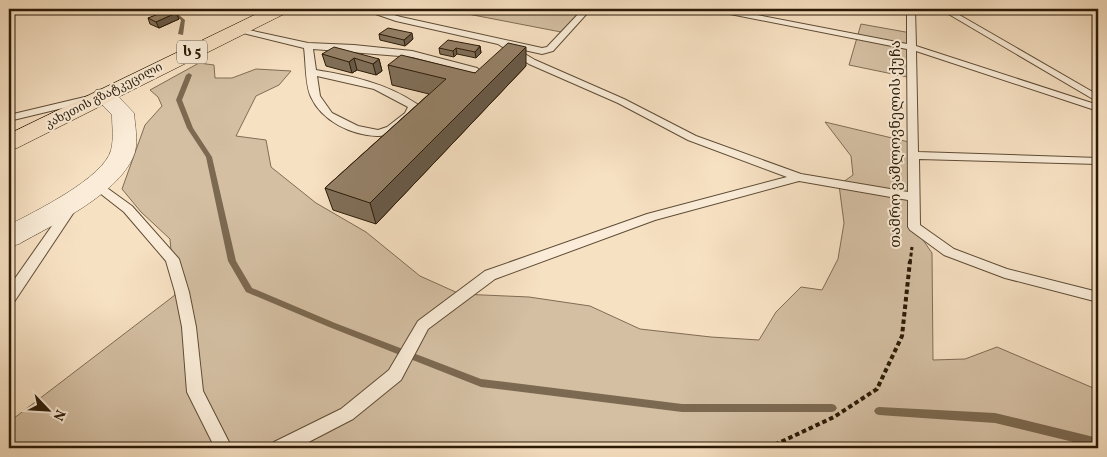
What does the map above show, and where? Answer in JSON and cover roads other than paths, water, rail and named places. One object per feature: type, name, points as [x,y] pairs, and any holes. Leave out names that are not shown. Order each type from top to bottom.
[{"type":"highway","name":"კახეთის გზატკეცილი","points":[[10,143],[280,9]]},
{"type":"street","points":[[9,237],[87,191],[109,174],[123,152],[123,113],[104,95]]},
{"type":"lane","points":[[365,9],[399,19],[542,51],[550,49],[587,9]]},
{"type":"lane","points":[[715,9],[911,47],[1098,108]]},
{"type":"lane","name":"თამრო ვაშლოვნელის ქუჩა","points":[[911,9],[914,227],[948,252],[1005,273],[1098,296]]},
{"type":"lane","points":[[944,9],[1098,99]]},
{"type":"lane","points":[[238,29],[308,46],[354,48],[412,54],[474,70]]},
{"type":"lane","points":[[502,43],[532,62],[622,101],[692,138],[799,177],[914,197]]},
{"type":"lane","points":[[308,46],[315,96],[328,115],[355,128],[378,133],[391,128],[409,115],[414,106],[402,97],[369,83],[312,72]]},
{"type":"lane","points":[[9,118],[104,95]]},
{"type":"lane","points":[[913,155],[1098,161]]},
{"type":"lane","points":[[280,448],[348,414],[394,375],[423,325],[490,275],[651,217],[799,177]]},
{"type":"lane","points":[[9,298],[87,191],[128,210],[172,259],[182,292],[189,326],[195,392],[224,448]]},
{"type":"waterway","points":[[169,9],[183,20],[181,34]]},
{"type":"waterway","points":[[189,75],[179,100],[190,128],[209,157],[232,261],[249,290],[332,325],[481,383],[682,408],[832,408]]},
{"type":"waterway","points":[[879,411],[995,418],[1098,443]]}]
